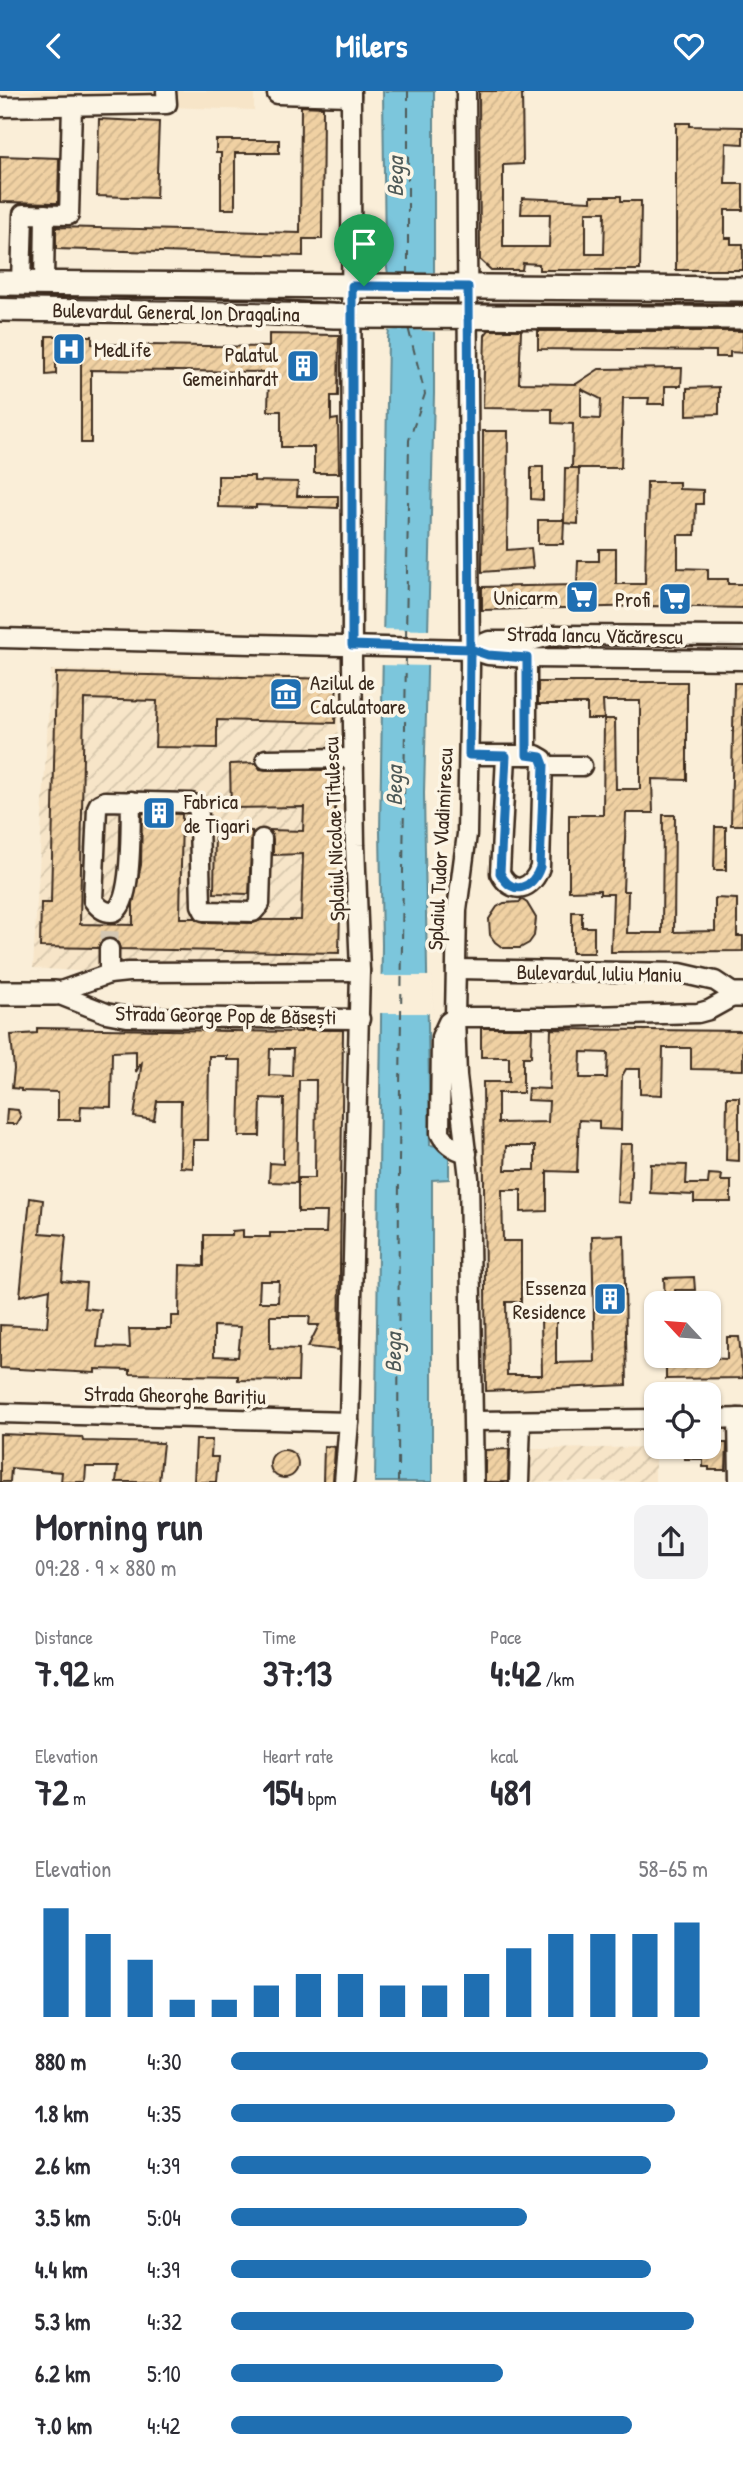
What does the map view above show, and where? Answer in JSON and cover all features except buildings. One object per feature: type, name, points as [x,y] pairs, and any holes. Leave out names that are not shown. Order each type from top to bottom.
[{"type":"main road","name":"Bulevardul General Ion Dragalina","points":[[22,283],[462,287]]},
{"type":"main road","points":[[462,287],[743,289]]},
{"type":"main road","name":"Bulevardul General Ion Dragalina","points":[[0,309],[462,317]]},
{"type":"main road","points":[[462,317],[743,317]]},
{"type":"main road","name":"Strada George Pop de Băsești","points":[[0,993],[55,993]]},
{"type":"street","points":[[0,107],[167,104],[166,91]]},
{"type":"street","name":"Splaiul Tudor Vladimirescu","points":[[466,91],[462,287],[461,648],[469,755],[467,834],[457,910],[455,1017],[458,1087],[467,1153],[474,1482]]},
{"type":"street","points":[[277,94],[351,93]]},
{"type":"street","name":"Splaiul Nicolae Titulescu","points":[[344,1482],[349,1422],[360,1019],[353,758],[359,646],[359,316],[351,93]]},
{"type":"street","points":[[22,283],[46,215],[69,215],[72,106]]},
{"type":"street","name":"Strada Iancu Văcărescu","points":[[461,648],[489,641],[531,641],[554,635],[743,637]]},
{"type":"street","points":[[743,637],[738,650],[743,660]]},
{"type":"street","points":[[0,638],[461,648]]},
{"type":"street","name":"Strada Iancu Văcărescu","points":[[461,648],[488,655],[527,658],[743,660]]},
{"type":"street","points":[[527,658],[527,755]]},
{"type":"street","points":[[469,755],[527,755],[541,757],[544,765],[540,867],[531,883],[524,887],[516,887],[502,878],[499,864],[506,756]]},
{"type":"street","points":[[266,759],[353,758]]},
{"type":"street","points":[[544,765],[582,766]]},
{"type":"street","points":[[131,801],[127,889],[120,908],[110,919],[93,899],[99,804],[105,801],[131,801],[191,803],[198,809],[201,905],[204,911],[253,912],[257,909],[260,904],[262,839]]},
{"type":"street","points":[[109,949],[109,974]]},
{"type":"street","name":"Bulevardul Iuliu Maniu","points":[[456,969],[680,973],[715,981],[740,995]]},
{"type":"street","name":"Strada George Pop de Băsești","points":[[55,993],[109,974],[128,972],[360,971]]},
{"type":"street","name":"Strada George Pop de Băsești","points":[[55,993],[106,1013],[127,1017],[360,1019]]},
{"type":"street","name":"Bulevardul Iuliu Maniu","points":[[455,1017],[698,1013],[740,995]]},
{"type":"street","points":[[455,1017],[448,1022],[441,1037],[439,1133],[443,1141],[467,1153]]},
{"type":"street","name":"Strada Gheorghe Barițiu","points":[[0,1413],[349,1422]]},
{"type":"street","points":[[721,1419],[740,1418],[739,1482]]},
{"type":"street","points":[[474,1421],[644,1419]]},
{"type":"street","points":[[519,1482],[522,1420]]},
{"type":"shaded area","points":[[3,91],[254,91],[254,110],[167,107]]},
{"type":"shaded area","points":[[51,670],[338,677],[338,969],[89,972],[33,968]]},
{"type":"shaded area","points":[[644,1447],[644,1459],[655,1459],[655,1482],[481,1482],[481,1450]]},
{"type":"water","name":"Bega","points":[[383,91],[434,91],[434,394],[424,793],[430,1145],[439,1146],[449,1153],[449,1179],[432,1180],[432,1482],[375,1482],[382,945],[380,831],[388,338],[391,308],[385,258]]},
{"type":"pier","points":[[385,272],[438,272],[438,332],[405,329],[386,331],[388,319]]},
{"type":"pier","points":[[380,629],[431,630],[431,666],[379,665]]},
{"type":"pier","points":[[378,976],[432,976],[433,1013],[377,1013]]},
{"type":"ferry route","points":[[408,91],[408,275]]},
{"type":"ferry route","points":[[406,638],[409,440],[425,394],[408,327]]},
{"type":"ferry route","points":[[398,1482],[399,1160],[406,654]]},
{"type":"tunnel","points":[[109,949],[110,925]]},
{"type":"tram line","points":[[0,298],[743,306]]},
{"type":"place","name":"MedLife","points":[[69,349]]},
{"type":"place","name":"Palatul Gemeinhardt","points":[[303,366]]},
{"type":"place","name":"Unicarm","points":[[582,597]]},
{"type":"place","name":"Profi","points":[[675,599]]},
{"type":"place","name":"Azilul de Calculatoare","points":[[286,694]]},
{"type":"place","name":"Fabrica de Tigari","points":[[159,813]]},
{"type":"place","name":"Essenza Residence","points":[[610,1299]]},
{"type":"route","points":[[364,286],[352,286],[352,645],[470,649],[469,755],[506,756],[500,873],[509,884],[516,887],[528,886],[540,867],[544,761],[536,755],[527,755],[527,658],[488,655],[470,649],[468,287],[364,286]]}]
